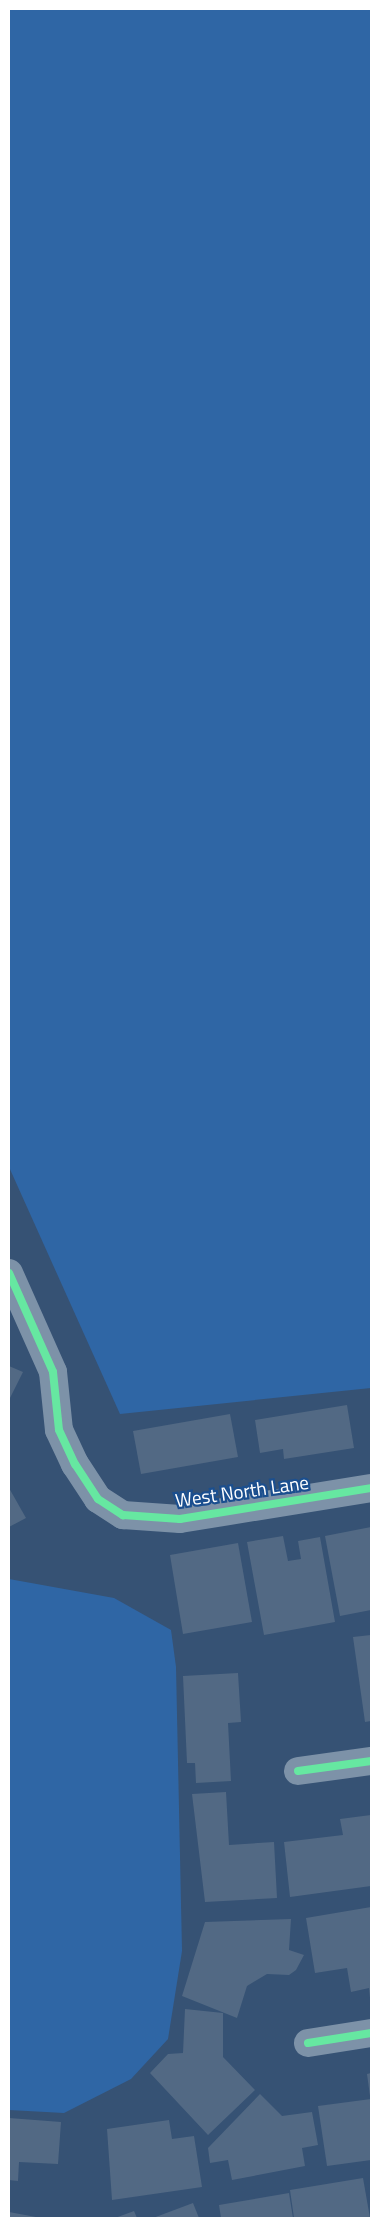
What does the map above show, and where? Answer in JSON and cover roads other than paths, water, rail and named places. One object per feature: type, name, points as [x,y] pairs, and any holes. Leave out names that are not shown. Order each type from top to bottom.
[{"type":"street","name":"West North Lane","points":[[9,1273],[53,1372],[59,1430],[75,1464],[98,1499],[123,1515],[180,1519],[371,1488]]},
{"type":"street","points":[[298,1771],[371,1761]]},
{"type":"street","points":[[308,2042],[371,2032]]}]
